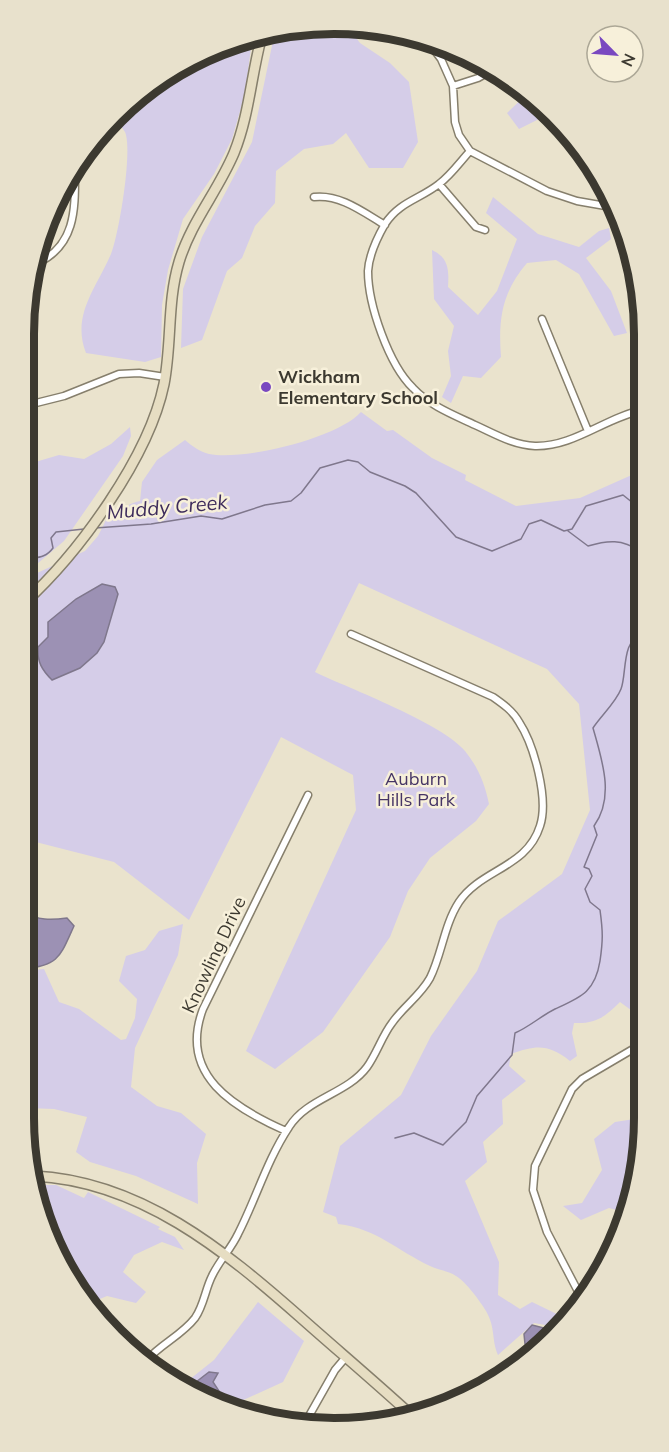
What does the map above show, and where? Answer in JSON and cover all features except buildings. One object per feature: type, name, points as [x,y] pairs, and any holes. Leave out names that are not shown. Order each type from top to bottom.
[{"type":"main road","points":[[34,592],[76,545],[141,451],[154,419],[165,376],[176,274],[193,227],[224,174],[238,141],[247,110],[260,44]]},
{"type":"main road","points":[[40,1177],[80,1182],[114,1193],[179,1224],[226,1254],[404,1409]]},
{"type":"street","points":[[436,52],[453,86],[455,122],[459,135],[470,151],[555,194],[606,206]]},
{"type":"street","points":[[453,86],[484,75]]},
{"type":"street","points":[[470,151],[439,184],[402,204],[385,225],[370,255],[369,287],[391,356],[411,387],[436,406],[514,442],[545,446],[634,413]]},
{"type":"street","points":[[44,259],[56,252],[70,232],[75,207],[75,184]]},
{"type":"street","points":[[439,184],[476,227],[485,230]]},
{"type":"street","points":[[314,197],[328,196],[340,200],[385,225]]},
{"type":"street","points":[[542,319],[588,431]]},
{"type":"street","points":[[34,404],[64,396],[119,374],[139,373],[165,376]]},
{"type":"street","points":[[152,1356],[194,1320],[201,1309],[212,1276],[226,1254],[286,1131],[301,1113],[350,1083],[367,1067],[390,1024],[420,993],[430,977],[451,917],[462,898],[478,883],[512,864],[525,853],[538,832],[543,812],[542,790],[526,735],[512,712],[493,698],[351,634]]},
{"type":"street","name":"Knowling Drive","points":[[286,1131],[232,1101],[213,1085],[202,1069],[196,1039],[203,1009],[308,795]]},
{"type":"street","points":[[578,1292],[546,1232],[533,1190],[535,1166],[572,1089],[589,1075],[634,1048]]},
{"type":"street","points":[[309,1416],[335,1370],[346,1357]]},
{"type":"green space","points":[[315,35],[354,35],[360,43],[390,63],[409,82],[418,142],[403,168],[369,168],[346,133],[333,144],[304,149],[276,171],[275,203],[255,226],[242,258],[227,271],[202,340],[181,348],[183,289],[202,237],[252,142],[273,41]]},
{"type":"green space","points":[[251,47],[245,94],[232,139],[214,174],[183,219],[168,270],[162,305],[161,357],[145,362],[86,353],[82,339],[84,314],[111,254],[121,211],[127,156],[125,132],[119,125],[122,122],[168,85],[202,65]]},
{"type":"green space","points":[[521,100],[542,118],[519,129],[507,113]]},
{"type":"green space","points":[[493,197],[538,234],[579,247],[599,231],[609,228],[611,239],[586,258],[611,291],[627,333],[614,336],[579,274],[556,260],[527,263],[512,285],[503,307],[500,330],[501,357],[481,378],[463,376],[451,403],[442,397],[451,376],[448,351],[454,326],[434,299],[432,250],[442,257],[447,265],[448,287],[478,315],[497,291],[517,239],[486,213]]},
{"type":"green space","name":"Auburn Hills Park","points":[[361,412],[387,431],[393,430],[432,458],[466,475],[465,480],[516,506],[580,498],[634,474],[634,1012],[620,1002],[600,1018],[574,1023],[572,1033],[577,1056],[570,1061],[555,1051],[542,1048],[511,1054],[509,1066],[526,1081],[502,1100],[503,1124],[483,1142],[487,1162],[465,1181],[499,1262],[498,1295],[520,1309],[532,1302],[560,1315],[551,1326],[534,1323],[498,1355],[486,1311],[460,1279],[418,1260],[376,1235],[338,1224],[336,1217],[323,1212],[340,1146],[401,1095],[431,1036],[477,971],[498,921],[562,874],[590,810],[579,704],[547,669],[359,583],[315,672],[417,718],[453,740],[470,757],[483,783],[489,804],[476,821],[430,858],[408,891],[390,937],[323,1032],[275,1069],[246,1051],[356,810],[353,775],[281,737],[189,920],[114,862],[34,842],[34,574],[85,551],[98,536],[106,520],[128,505],[140,501],[142,482],[157,460],[185,440],[209,454],[244,454],[266,451],[312,439],[349,422]]},
{"type":"green space","points":[[130,427],[131,436],[123,456],[64,541],[34,566],[34,462],[59,455],[84,459],[111,444]]},
{"type":"green space","points":[[183,924],[178,955],[135,1048],[131,1087],[157,1106],[181,1113],[206,1134],[197,1163],[198,1204],[136,1176],[90,1162],[76,1152],[87,1117],[54,1109],[34,1108],[34,970],[44,969],[59,1002],[79,1009],[121,1040],[126,1039],[135,1018],[137,999],[119,981],[126,956],[145,950],[159,931]]},
{"type":"green space","points":[[634,1119],[632,1157],[620,1211],[609,1208],[581,1220],[563,1206],[582,1203],[602,1170],[594,1139],[615,1122]]},
{"type":"green space","points":[[42,1185],[56,1185],[84,1198],[88,1192],[160,1227],[158,1229],[175,1237],[184,1250],[162,1242],[134,1255],[123,1272],[146,1292],[136,1303],[107,1296],[96,1300],[75,1268],[57,1232]]},
{"type":"green space","points":[[258,1302],[304,1341],[283,1382],[239,1402],[189,1380],[214,1360]]},
{"type":"shaded area","points":[[102,584],[115,587],[118,594],[104,642],[97,653],[80,668],[52,680],[45,673],[38,657],[38,647],[48,637],[48,622],[76,599]]},
{"type":"shaded area","points":[[34,916],[50,919],[67,918],[74,926],[62,952],[52,962],[34,967]]},
{"type":"shaded area","points":[[532,1325],[548,1329],[529,1346],[525,1344],[524,1334]]},
{"type":"shaded area","points":[[209,1372],[218,1373],[213,1382],[219,1391],[216,1393],[195,1383]]},
{"type":"waterway","name":"Muddy Creek","points":[[95,528],[151,524],[201,516],[222,519],[265,505],[291,501],[301,493],[320,468],[348,460],[358,462],[370,472],[405,486],[416,493],[456,537],[492,551],[521,539],[529,524],[541,520],[564,531],[572,529],[586,506],[623,495],[634,504]]},
{"type":"waterway","name":"Muddy Creek","points":[[34,558],[50,552],[53,548],[51,538],[56,532],[84,529]]},
{"type":"waterway","points":[[568,531],[588,546],[608,542],[627,544],[634,548]]},
{"type":"waterway","points":[[395,1138],[414,1133],[443,1145],[466,1122],[477,1096],[512,1055],[515,1033],[579,997],[595,980],[601,954],[602,924],[600,910],[590,902],[585,889],[592,876],[589,869],[584,867],[597,835],[594,826],[604,803],[605,778],[593,728],[619,694],[628,650],[634,639]]},
{"type":"place","name":"Wickham Elementary School","points":[[266,387]]}]
